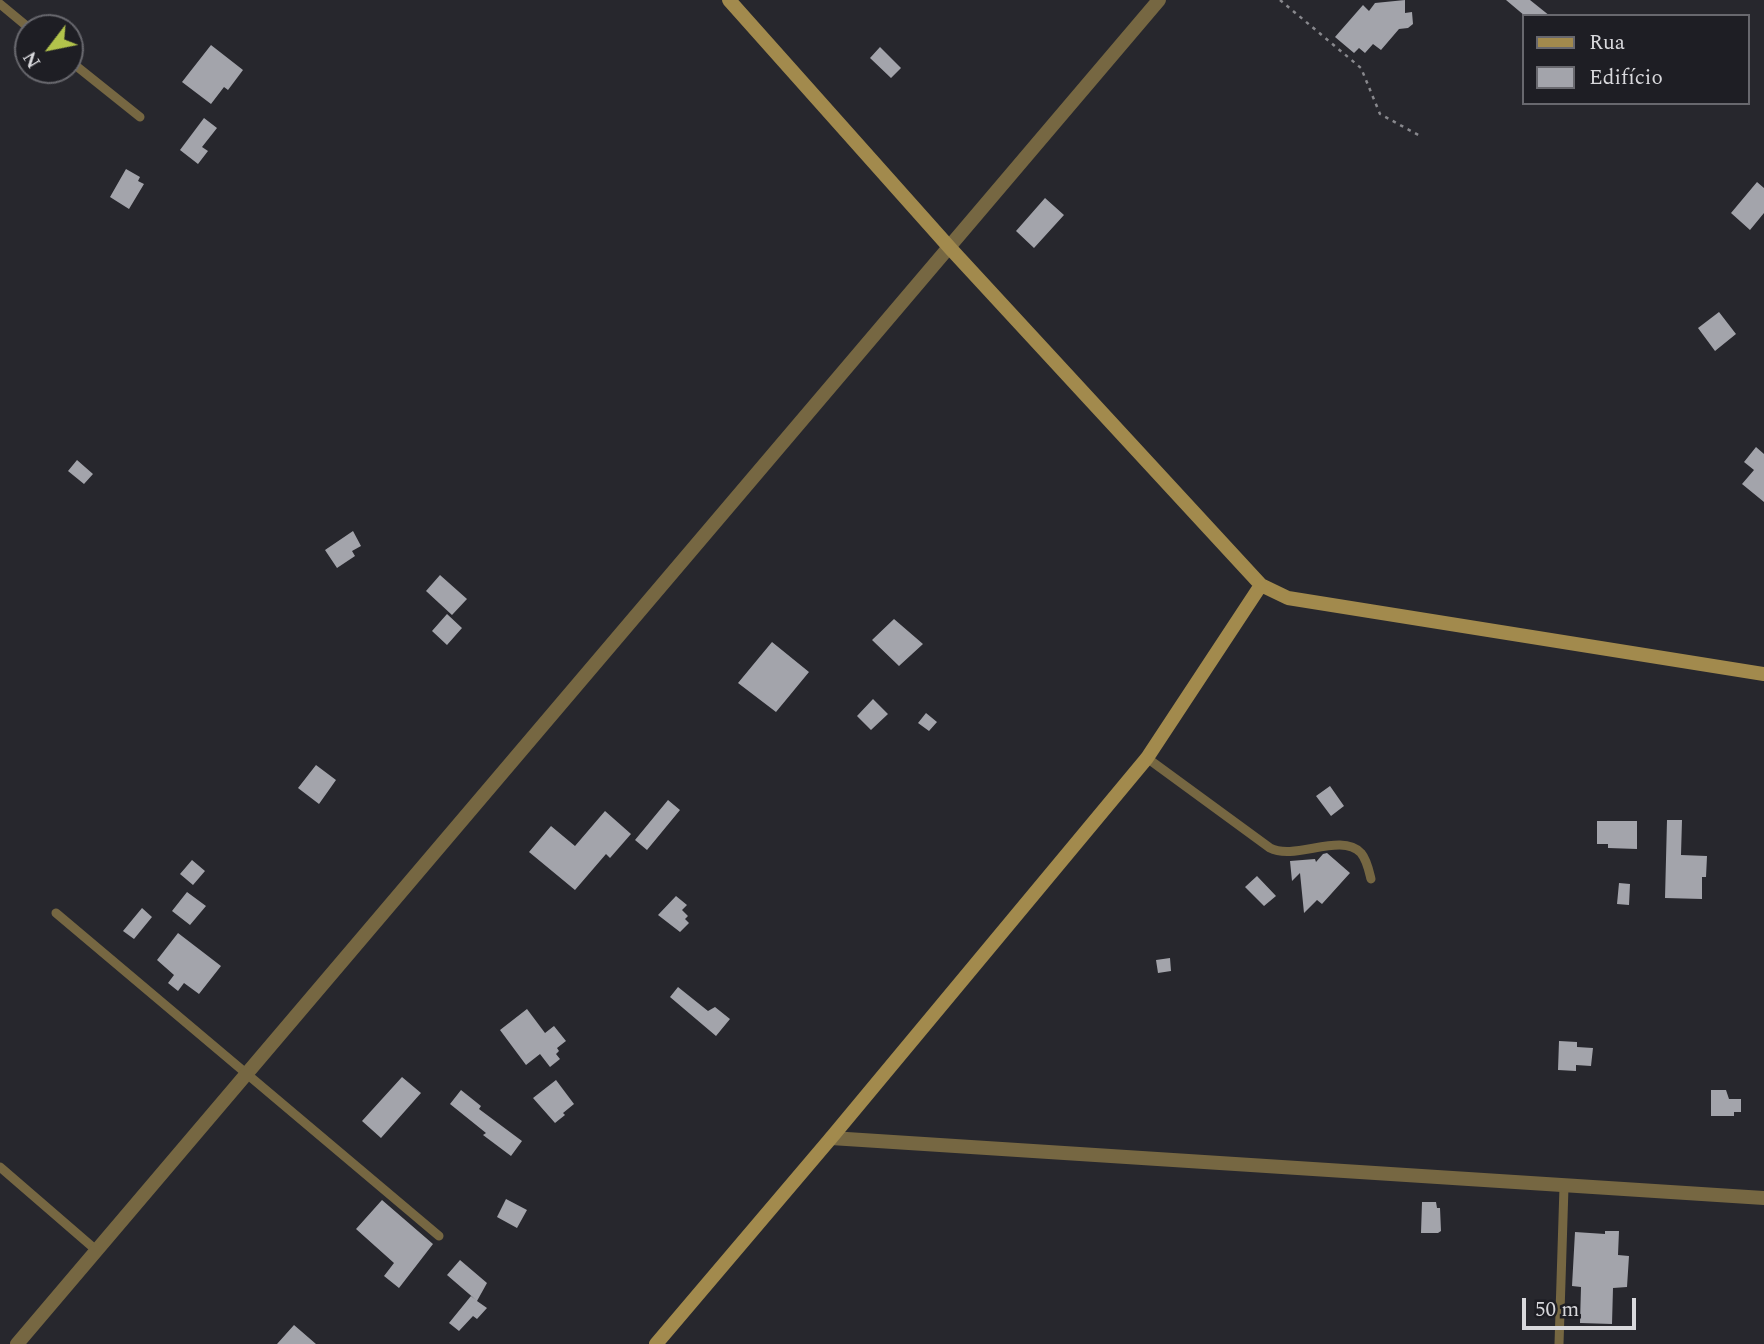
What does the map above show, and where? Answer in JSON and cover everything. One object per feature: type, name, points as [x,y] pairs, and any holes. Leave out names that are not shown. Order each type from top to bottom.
[{"type":"street","points":[[729,0],[950,248],[1261,585],[1288,598],[1764,674]]},
{"type":"street","points":[[17,1344],[1159,0]]},
{"type":"street","points":[[656,1344],[831,1139],[1147,758],[1261,585]]},
{"type":"street","points":[[831,1139],[1764,1198]]},
{"type":"lane","points":[[0,4],[14,16]]},
{"type":"lane","points":[[84,72],[140,117]]},
{"type":"lane","points":[[1147,758],[1270,848],[1282,853],[1328,846],[1354,849],[1364,857],[1371,879]]},
{"type":"lane","points":[[56,913],[439,1236]]},
{"type":"lane","points":[[0,1167],[96,1250]]},
{"type":"lane","points":[[1559,1344],[1564,1187]]},
{"type":"path","points":[[1280,0],[1360,68],[1380,114],[1422,137]]},
{"type":"building","points":[[1405,0],[1405,13],[1412,12],[1413,24],[1399,29],[1381,50],[1373,44],[1365,53],[1359,48],[1354,53],[1335,37],[1363,5],[1369,11],[1375,3]]},
{"type":"building","points":[[1506,0],[1530,0],[1548,14],[1523,14]]},
{"type":"building","points":[[211,45],[243,70],[228,90],[224,87],[211,104],[182,82]]},
{"type":"building","points":[[880,47],[901,68],[891,78],[870,58]]},
{"type":"building","points":[[204,118],[217,128],[202,147],[208,151],[198,164],[180,150]]},
{"type":"building","points":[[126,169],[140,177],[138,181],[144,184],[129,209],[110,197]]},
{"type":"building","points":[[1757,182],[1764,188],[1764,213],[1750,230],[1731,213]]},
{"type":"building","points":[[1045,198],[1064,215],[1034,248],[1016,231]]},
{"type":"building","points":[[1719,312],[1736,334],[1715,351],[1698,328]]},
{"type":"building","points":[[1756,447],[1764,454],[1764,502],[1742,484],[1754,470],[1744,462]]},
{"type":"building","points":[[77,460],[93,474],[84,484],[68,471]]},
{"type":"building","points":[[353,531],[361,546],[352,551],[355,556],[337,568],[325,550]]},
{"type":"building","points":[[440,575],[467,599],[452,615],[426,591]]},
{"type":"building","points":[[447,614],[462,628],[447,645],[432,631]]},
{"type":"building","points":[[894,619],[923,644],[899,666],[872,640]]},
{"type":"building","points":[[772,642],[809,672],[776,712],[738,683]]},
{"type":"building","points":[[873,699],[888,714],[871,730],[857,716]]},
{"type":"building","points":[[926,713],[937,722],[929,731],[918,723]]},
{"type":"building","points":[[316,765],[336,780],[319,804],[298,788]]},
{"type":"building","points":[[1330,786],[1344,806],[1331,816],[1316,796]]},
{"type":"building","points":[[668,800],[680,810],[647,850],[635,840]]},
{"type":"building","points":[[605,811],[631,834],[610,858],[606,854],[575,890],[529,852],[551,826],[575,846]]},
{"type":"building","points":[[1667,820],[1682,820],[1681,855],[1707,856],[1706,877],[1702,877],[1702,899],[1665,898]]},
{"type":"building","points":[[1597,821],[1637,821],[1637,849],[1608,848],[1608,844],[1597,844]]},
{"type":"building","points":[[1327,853],[1350,873],[1322,904],[1317,900],[1304,913],[1300,873],[1292,881],[1290,861],[1315,859],[1316,862]]},
{"type":"building","points":[[192,860],[205,871],[193,885],[180,874]]},
{"type":"building","points":[[1257,876],[1276,896],[1264,906],[1245,887]]},
{"type":"building","points":[[1619,883],[1630,884],[1629,905],[1617,904]]},
{"type":"building","points":[[187,892],[206,906],[190,925],[172,911]]},
{"type":"building","points":[[676,896],[687,905],[682,910],[688,916],[685,919],[689,923],[680,932],[658,915]]},
{"type":"building","points":[[142,908],[152,917],[134,939],[123,931]]},
{"type":"building","points":[[178,933],[221,966],[199,994],[184,983],[178,991],[168,983],[174,975],[157,960]]},
{"type":"building","points":[[1170,958],[1171,971],[1158,973],[1156,960]]},
{"type":"building","points":[[678,987],[708,1011],[715,1007],[730,1019],[716,1036],[670,997]]},
{"type":"building","points":[[527,1009],[545,1033],[554,1026],[566,1041],[557,1048],[559,1051],[556,1054],[560,1059],[550,1067],[540,1054],[526,1065],[500,1030]]},
{"type":"building","points":[[1559,1041],[1577,1042],[1577,1047],[1593,1048],[1591,1066],[1576,1065],[1576,1071],[1558,1070]]},
{"type":"building","points":[[402,1077],[421,1093],[381,1138],[362,1121]]},
{"type":"building","points":[[556,1080],[574,1104],[555,1123],[533,1098]]},
{"type":"building","points":[[461,1090],[481,1106],[479,1109],[522,1141],[511,1156],[483,1135],[486,1133],[450,1104]]},
{"type":"building","points":[[1711,1090],[1726,1090],[1729,1099],[1741,1099],[1741,1112],[1734,1112],[1734,1116],[1711,1116]]},
{"type":"building","points":[[506,1199],[527,1210],[517,1228],[497,1217]]},
{"type":"building","points":[[382,1200],[433,1244],[399,1288],[384,1276],[394,1263],[356,1229]]},
{"type":"building","points":[[1422,1202],[1436,1202],[1437,1208],[1440,1208],[1441,1231],[1438,1233],[1421,1233]]},
{"type":"building","points":[[1605,1231],[1619,1231],[1618,1255],[1629,1256],[1627,1287],[1613,1288],[1612,1324],[1580,1323],[1581,1287],[1572,1286],[1575,1232],[1605,1234]]},
{"type":"building","points":[[460,1260],[487,1283],[477,1301],[487,1308],[477,1319],[473,1316],[459,1331],[449,1323],[471,1296],[476,1300],[447,1275]]},
{"type":"building","points":[[294,1325],[316,1344],[277,1344]]}]
